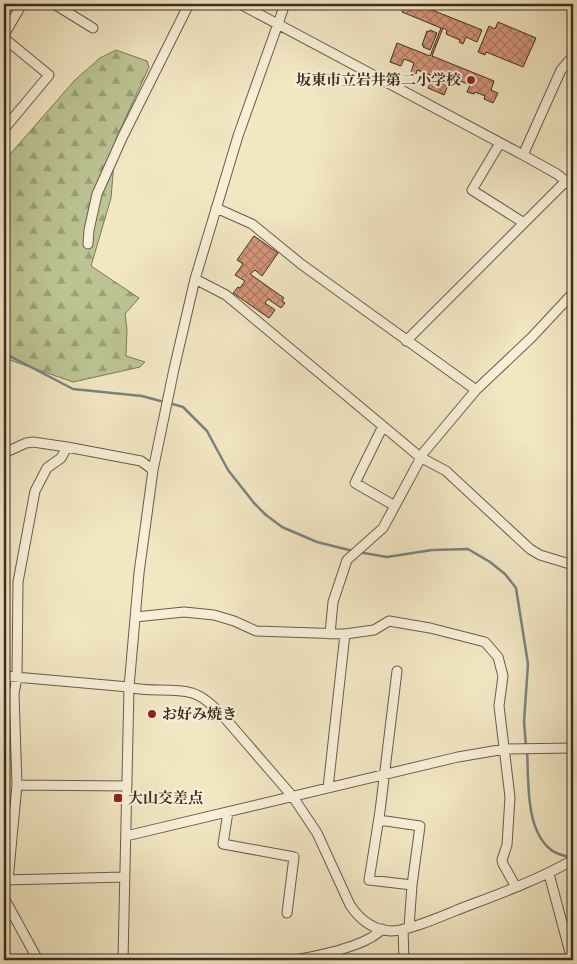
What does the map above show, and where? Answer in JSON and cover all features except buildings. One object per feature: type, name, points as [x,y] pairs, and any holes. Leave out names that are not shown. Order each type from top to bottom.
[{"type":"street","points":[[4,129],[49,75],[4,37],[22,4]]},
{"type":"street","points":[[54,4],[93,28]]},
{"type":"street","points":[[88,244],[89,230],[98,194],[124,136],[189,4]]},
{"type":"street","points":[[240,4],[279,23],[523,155],[558,174],[570,183],[524,223],[406,341]]},
{"type":"street","points":[[123,960],[130,687],[139,573],[153,470],[195,280],[238,136],[285,4]]},
{"type":"street","points":[[523,155],[562,70],[573,56]]},
{"type":"street","points":[[500,143],[472,190],[524,223]]},
{"type":"street","points":[[216,208],[252,224],[301,264],[476,390]]},
{"type":"street","points":[[195,280],[226,295],[420,457],[446,471],[530,549],[540,555],[573,565]]},
{"type":"street","points":[[330,634],[332,602],[347,560],[382,528],[420,457],[476,390],[532,337],[573,293]]},
{"type":"street","points":[[383,426],[355,483],[394,506]]},
{"type":"street","points":[[4,453],[26,443],[33,442],[141,461],[153,470]]},
{"type":"street","points":[[67,447],[61,458],[47,468],[35,491],[18,582],[17,677],[14,694],[17,785],[6,880],[125,877]]},
{"type":"street","points":[[135,617],[184,612],[214,615],[234,621],[256,631],[330,634],[374,630],[389,621],[430,628],[485,642],[498,657],[503,676],[499,706],[510,797],[507,846],[502,860],[516,887]]},
{"type":"street","points":[[328,788],[345,634]]},
{"type":"street","points":[[397,671],[379,820],[369,880],[412,885]]},
{"type":"street","points":[[4,676],[130,687],[138,690],[181,692],[193,694],[214,706],[293,796],[317,833],[350,905],[356,914],[364,922],[382,929],[392,931],[433,920],[549,874],[573,860]]},
{"type":"street","points":[[126,836],[458,757],[505,749],[573,748]]},
{"type":"street","points":[[17,785],[127,786]]},
{"type":"street","points":[[228,812],[222,844],[294,857],[287,913]]},
{"type":"street","points":[[379,820],[420,826],[404,960]]},
{"type":"street","points":[[549,874],[572,960]]},
{"type":"street","points":[[4,898],[38,960]]},
{"type":"street","points":[[295,960],[360,944],[374,937],[382,929]]},
{"type":"green space","points":[[116,50],[147,61],[149,67],[116,139],[111,198],[91,266],[139,298],[125,314],[127,329],[126,356],[145,362],[140,367],[73,382],[4,358],[4,161],[75,80],[100,58]]},
{"type":"waterway","points":[[4,353],[73,389],[142,396],[164,402]]},
{"type":"waterway","points":[[169,403],[183,407],[207,431],[228,470],[266,515],[282,527],[317,542],[353,551]]},
{"type":"waterway","points":[[358,552],[387,557],[432,550],[468,549],[490,562],[505,574],[516,588],[528,664],[524,722],[526,746]]},
{"type":"waterway","points":[[527,751],[530,803],[536,829],[542,840],[552,851],[572,858]]},
{"type":"place","name":"坂東市立岩井第二小学校","points":[[471,80]]},
{"type":"place","name":"お好み焼き","points":[[152,714]]},
{"type":"place","name":"大山交差点","points":[[118,798]]}]
